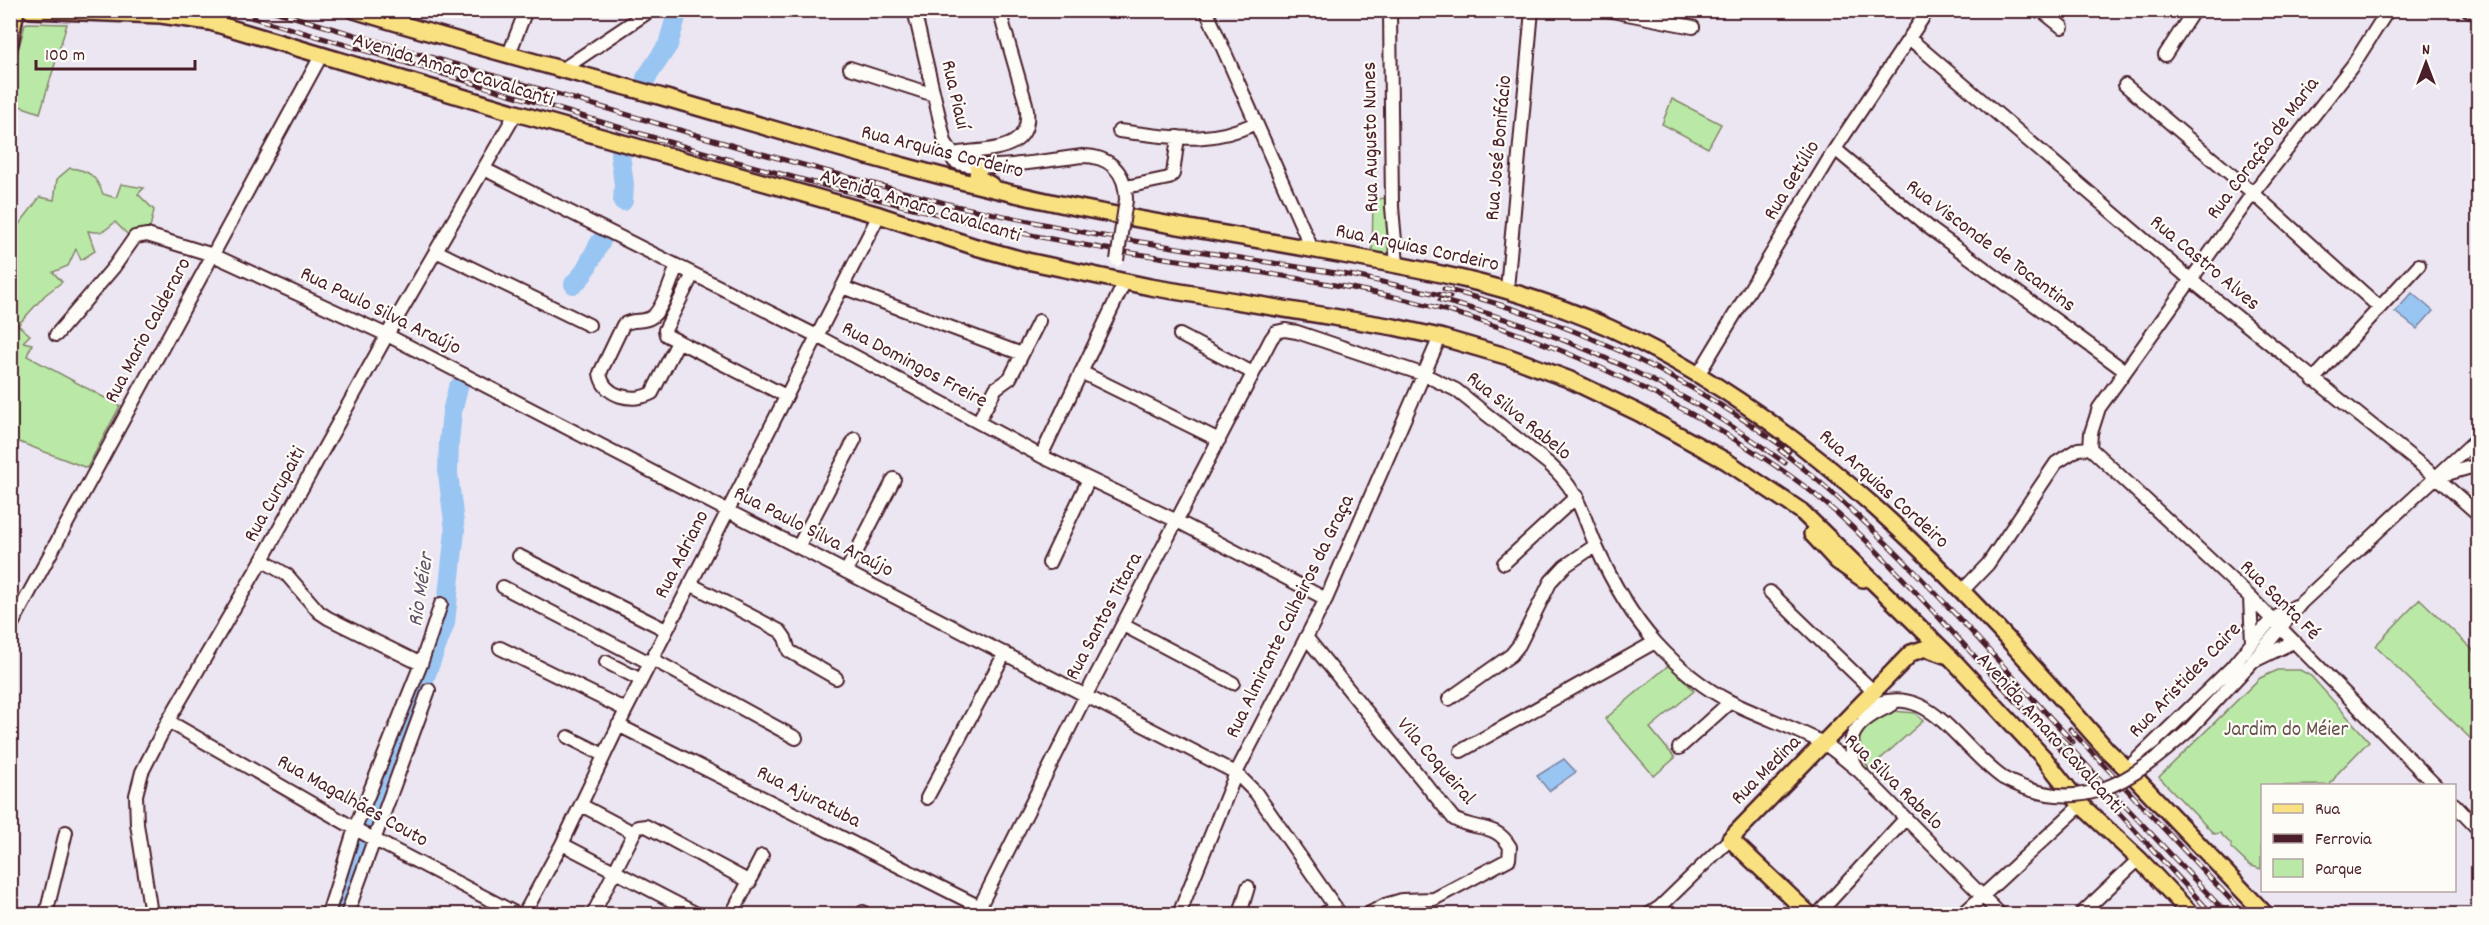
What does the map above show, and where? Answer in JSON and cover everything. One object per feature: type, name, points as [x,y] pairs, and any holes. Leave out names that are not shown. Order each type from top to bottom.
[{"type":"main road","points":[[10,43],[16,10]]},
{"type":"main road","name":"Avenida Amaro Cavalcanti","points":[[30,10],[186,17],[879,215],[986,250],[1047,266],[1120,280],[1440,337],[1509,357],[1589,389],[1639,413],[1726,461],[1801,511],[1952,658],[2043,757],[2081,805],[2139,859],[2191,915]]},
{"type":"main road","name":"Rua Arquias Cordeiro","points":[[354,10],[389,15],[508,54],[935,176],[1103,212],[1397,264],[1507,289],[1610,329],[1698,375],[1775,424],[1847,481],[1962,591],[2108,751],[2265,915]]},
{"type":"main road","points":[[978,167],[976,177],[1010,193]]},
{"type":"main road","name":"Avenida Amaro Cavalcanti","points":[[1778,496],[1837,561],[1857,577],[1874,584]]},
{"type":"main road","points":[[1817,540],[1857,564]]},
{"type":"main road","points":[[1903,610],[1913,634],[1911,654]]},
{"type":"main road","points":[[1911,654],[1922,648],[1932,648],[1952,658]]},
{"type":"main road","name":"Rua Medina","points":[[1730,839],[1911,654]]},
{"type":"main road","points":[[1730,839],[1809,915]]},
{"type":"street","points":[[508,54],[526,10]]},
{"type":"street","points":[[563,69],[651,10]]},
{"type":"street","name":"Rua Piauí","points":[[914,10],[945,142],[954,158],[950,168],[935,176]]},
{"type":"street","points":[[954,158],[1004,146],[1018,141],[1025,134],[1028,114],[1026,104],[999,10]]},
{"type":"street","points":[[1206,10],[1312,249]]},
{"type":"street","name":"Rua Augusto Nunes","points":[[1390,10],[1392,207],[1397,264]]},
{"type":"street","name":"Rua José Bonifácio","points":[[1507,289],[1532,10]]},
{"type":"street","points":[[1607,10],[1693,27]]},
{"type":"street","name":"Rua Getúlio","points":[[1698,375],[1835,149],[1928,10]]},
{"type":"street","points":[[2041,10],[2062,27]]},
{"type":"street","points":[[2165,55],[2194,10]]},
{"type":"street","points":[[2468,10],[2478,13]]},
{"type":"street","name":"Rua Coração de Maria","points":[[2090,448],[2091,433],[2097,414],[2125,371],[2253,193],[2353,65],[2382,12]]},
{"type":"street","name":"Rua Castro Alves","points":[[1909,38],[2191,279],[2313,380],[2436,477],[2478,514]]},
{"type":"street","name":"Rua Mario Calderaro","points":[[10,628],[322,54]]},
{"type":"street","points":[[850,68],[934,94]]},
{"type":"street","points":[[2125,85],[2253,193],[2379,307]]},
{"type":"street","name":"Rua Curupaiti","points":[[151,915],[137,824],[136,795],[142,772],[168,721],[262,560],[387,335],[516,113]]},
{"type":"street","points":[[1119,131],[1213,138],[1237,132],[1256,123]]},
{"type":"street","points":[[1126,193],[1169,178],[1173,174],[1178,137]]},
{"type":"street","name":"Rua Visconde de Tocantins","points":[[1835,149],[1942,237],[2125,371]]},
{"type":"street","points":[[954,158],[961,165],[978,167],[1090,156],[1106,160],[1119,170],[1126,193],[1117,260],[1120,280],[1081,372],[1041,456]]},
{"type":"street","name":"Rua Domingos Freire","points":[[484,169],[817,336],[1041,456],[1177,521],[1326,600]]},
{"type":"street","name":"Rua Adriano","points":[[524,915],[562,844],[666,630],[879,215]]},
{"type":"street","name":"Rua Paulo Silva Araújo","points":[[56,335],[114,267],[135,237],[147,235],[213,255],[387,335],[1236,773],[1256,793],[1337,911]]},
{"type":"street","points":[[436,251],[590,325]]},
{"type":"street","points":[[2313,380],[2419,265]]},
{"type":"street","points":[[676,266],[658,313],[649,319],[630,320],[623,325],[600,374],[605,389],[633,399],[652,393],[678,342]]},
{"type":"street","points":[[693,274],[665,330],[666,335],[786,396]]},
{"type":"street","points":[[842,287],[1022,354]]},
{"type":"street","points":[[978,422],[996,388],[1010,378],[1039,321]]},
{"type":"street","name":"Rua Silva Rabelo","points":[[1271,339],[1276,332],[1285,330],[1297,332],[1425,375],[1456,390],[1531,449],[1561,475],[1577,496],[1596,546],[1621,594],[1655,642],[1696,680],[1730,702],[1824,744],[1859,771],[2000,915]]},
{"type":"street","points":[[1180,335],[1253,373]]},
{"type":"street","name":"Rua Almirante Calheiros da Graça","points":[[1179,915],[1236,773],[1326,600],[1440,337]]},
{"type":"street","name":"Rua Santos Titara","points":[[978,911],[1086,695],[1271,339]]},
{"type":"street","points":[[1081,372],[1219,440]]},
{"type":"street","name":"Rua Aristides Caire","points":[[2127,769],[2231,668],[2252,643],[2302,602],[2478,438]]},
{"type":"street","points":[[798,547],[855,439]]},
{"type":"street","points":[[1962,591],[1988,564],[2056,464],[2078,449],[2090,448]]},
{"type":"street","name":"Rua Santa Fé","points":[[2090,448],[2250,597],[2275,625],[2434,784]]},
{"type":"street","points":[[2436,477],[2478,465]]},
{"type":"street","points":[[846,572],[894,479]]},
{"type":"street","points":[[1049,563],[1089,479]]},
{"type":"street","points":[[1504,563],[1577,496]]},
{"type":"street","points":[[1449,699],[1511,655],[1520,645],[1557,573],[1596,546]]},
{"type":"street","points":[[519,556],[666,630]]},
{"type":"street","points":[[262,560],[286,575],[319,612],[328,618],[420,664]]},
{"type":"street","points":[[690,584],[780,631],[793,654],[836,678]]},
{"type":"street","points":[[503,587],[651,661],[796,738]]},
{"type":"street","points":[[1770,592],[1873,691]]},
{"type":"street","points":[[2250,597],[2252,643]]},
{"type":"street","points":[[347,915],[365,834],[441,603]]},
{"type":"street","points":[[1122,625],[1233,683]]},
{"type":"street","points":[[1847,719],[1873,704],[1904,700],[1919,704],[1934,713],[1974,755],[2003,778],[2023,787],[2056,794],[2080,795],[2095,792],[2137,773],[2188,731],[2252,662],[2269,640],[2275,625]]},
{"type":"street","name":"Vila Coqueiral","points":[[1306,637],[1454,819],[1461,823],[1497,831],[1510,847],[1509,859],[1434,899],[1402,900],[1385,905],[1368,915]]},
{"type":"street","points":[[1461,751],[1655,642]]},
{"type":"street","points":[[2252,662],[2293,642]]},
{"type":"street","points":[[500,648],[626,710]]},
{"type":"street","points":[[927,798],[1005,653]]},
{"type":"street","points":[[606,662],[641,680]]},
{"type":"street","points":[[328,915],[429,690]]},
{"type":"street","points":[[1859,771],[1852,758],[1851,749],[1858,726],[1873,714],[1904,700]]},
{"type":"street","points":[[1679,748],[1730,702]]},
{"type":"street","name":"Rua Magalhães Couto","points":[[168,721],[365,834],[518,915]]},
{"type":"street","name":"Rua Ajuratuba","points":[[618,725],[978,911]]},
{"type":"street","points":[[567,737],[604,755]]},
{"type":"street","points":[[581,805],[634,833]]},
{"type":"street","points":[[1963,915],[2081,805]]},
{"type":"street","points":[[2456,806],[2478,829]]},
{"type":"street","points":[[1818,915],[1905,819]]},
{"type":"street","points":[[593,915],[638,826],[646,826],[750,882]]},
{"type":"street","points":[[46,915],[66,832]]},
{"type":"street","name":"Rua Medina","points":[[1649,915],[1661,911],[1730,839]]},
{"type":"street","points":[[562,844],[697,915]]},
{"type":"street","points":[[732,915],[762,856]]},
{"type":"street","points":[[2081,915],[2139,859]]},
{"type":"street","points":[[1240,915],[1248,887]]},
{"type":"street","points":[[1323,915],[1337,911]]},
{"type":"green space","points":[[27,23],[67,24],[40,113],[11,103],[11,78]]},
{"type":"green space","points":[[1672,99],[1721,124],[1708,148],[1662,124]]},
{"type":"green space","points":[[70,168],[87,172],[98,183],[103,194],[116,198],[121,184],[144,188],[138,194],[154,210],[150,228],[127,234],[115,222],[103,231],[88,231],[95,251],[81,260],[76,249],[68,266],[53,272],[62,282],[45,295],[18,325],[30,335],[23,342],[32,344],[27,356],[120,406],[87,468],[11,439],[11,235],[40,197],[54,200],[57,179]]},
{"type":"green space","points":[[1390,198],[1393,260],[1372,257],[1373,199]]},
{"type":"green space","points":[[2420,599],[2478,655],[2478,733],[2472,740],[2375,646]]},
{"type":"green space","points":[[1670,664],[1694,691],[1650,728],[1675,758],[1654,776],[1605,719]]},
{"type":"green space","name":"Jardim do Méier","points":[[2278,670],[2300,670],[2311,676],[2369,741],[2338,773],[2331,784],[2261,784],[2261,869],[2249,865],[2231,848],[2231,844],[2220,833],[2214,834],[2159,777],[2260,678]]},
{"type":"green space","points":[[1893,711],[1915,713],[1923,721],[1869,769],[1863,759],[1859,736],[1874,720]]},
{"type":"water","points":[[2412,293],[2433,311],[2417,329],[2395,312]]},
{"type":"water","points":[[1564,759],[1576,772],[1549,791],[1537,776]]},
{"type":"waterway","name":"Rio Méier","points":[[646,78],[668,45],[678,10]]},
{"type":"waterway","name":"Rio Méier","points":[[620,154],[624,185],[623,201]]},
{"type":"waterway","name":"Rio Méier","points":[[574,284],[583,274],[601,241]]},
{"type":"waterway","name":"Rio Méier","points":[[370,824],[445,623],[455,531],[448,473],[449,442],[452,412],[458,388]]},
{"type":"waterway","name":"Rio Méier","points":[[337,914],[363,844]]},
{"type":"railway","points":[[225,10],[679,145],[862,195],[1065,242],[1299,279],[1399,298],[1502,328],[1602,368],[1651,392],[1744,445],[1814,493],[1837,513],[1904,579],[2212,914]]},
{"type":"railway","points":[[270,10],[748,150],[956,206],[1097,235],[1355,276],[1450,297]]},
{"type":"railway","points":[[1444,289],[1536,317],[1624,353],[1709,398],[1789,451]]},
{"type":"railway","points":[[1440,300],[1533,328],[1621,365],[1705,409],[1785,463]]},
{"type":"railway","points":[[1780,450],[1820,482],[1896,552],[2073,742]]},
{"type":"railway","points":[[2070,729],[2244,914]]},
{"type":"railway","points":[[2061,738],[2227,914]]}]
